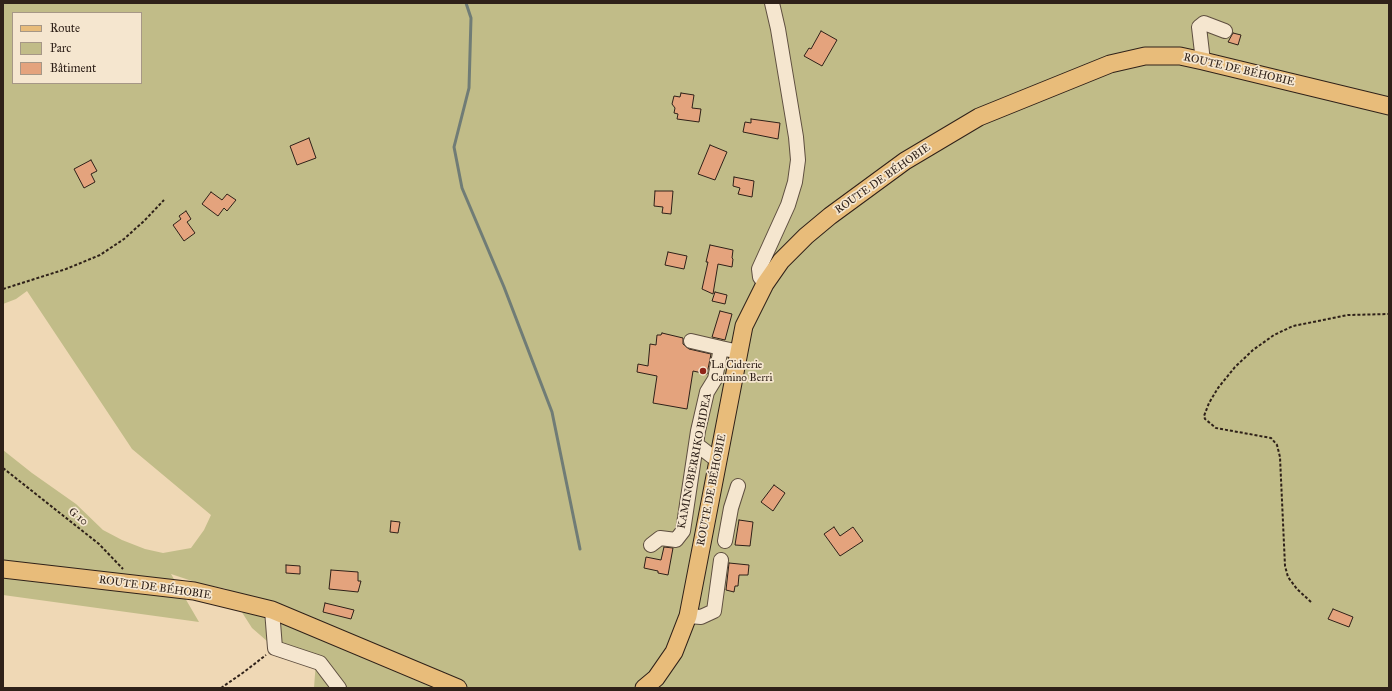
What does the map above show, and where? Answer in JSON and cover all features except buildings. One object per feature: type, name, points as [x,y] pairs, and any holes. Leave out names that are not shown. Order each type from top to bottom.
[{"type":"main road","name":"ROUTE DE BÉHOBIE","points":[[644,688],[656,678],[674,652],[688,616],[744,326],[765,284],[836,222],[910,168],[984,120],[1044,90],[1110,64],[1145,56],[1180,56],[1389,106]]},
{"type":"main road","name":"ROUTE DE BÉHOBIE","points":[[3,568],[194,591],[272,610],[458,688]]},
{"type":"street","points":[[765,284],[760,277],[759,269],[788,205],[795,182],[798,160],[778,29],[772,3]]},
{"type":"street","points":[[1203,61],[1199,27],[1204,23],[1225,31]]},
{"type":"street","points":[[691,341],[739,352]]},
{"type":"street","name":"KAMINOBERRIKO BIDEA","points":[[652,546],[660,538],[676,540],[683,531],[696,444],[707,392],[715,379],[721,348]]},
{"type":"street","points":[[696,444],[718,460]]},
{"type":"street","points":[[725,541],[731,508],[738,486]]},
{"type":"street","points":[[710,500],[731,508]]},
{"type":"street","points":[[688,616],[701,617],[714,611],[721,560]]},
{"type":"street","points":[[272,610],[275,648],[320,663],[339,688]]},
{"type":"path","points":[[3,289],[66,269],[100,255],[124,238],[144,221],[164,200]]},
{"type":"path","points":[[1311,602],[1288,578],[1285,566],[1280,457],[1278,445],[1271,438],[1216,428],[1205,419],[1204,416],[1209,403],[1218,388],[1235,367],[1253,350],[1274,335],[1293,326],[1348,315],[1389,314]]},
{"type":"path","name":"G 10","points":[[3,468],[99,544],[138,584]]},
{"type":"path","points":[[221,688],[275,648]]},
{"type":"green space","points":[[3,3],[1389,3],[1389,688],[314,688],[316,661],[275,648],[252,628],[227,589],[201,584],[171,574],[199,622],[3,595],[3,450],[32,473],[76,504],[103,530],[122,540],[145,549],[163,553],[191,548],[204,530],[211,515],[132,449],[27,291],[16,299],[3,304]]},
{"type":"waterway","points":[[466,3],[471,18],[469,88],[454,147],[462,188],[504,287],[552,412],[580,549]]},
{"type":"place","name":"La Cidrerie Camino Berri","points":[[703,371]]}]
